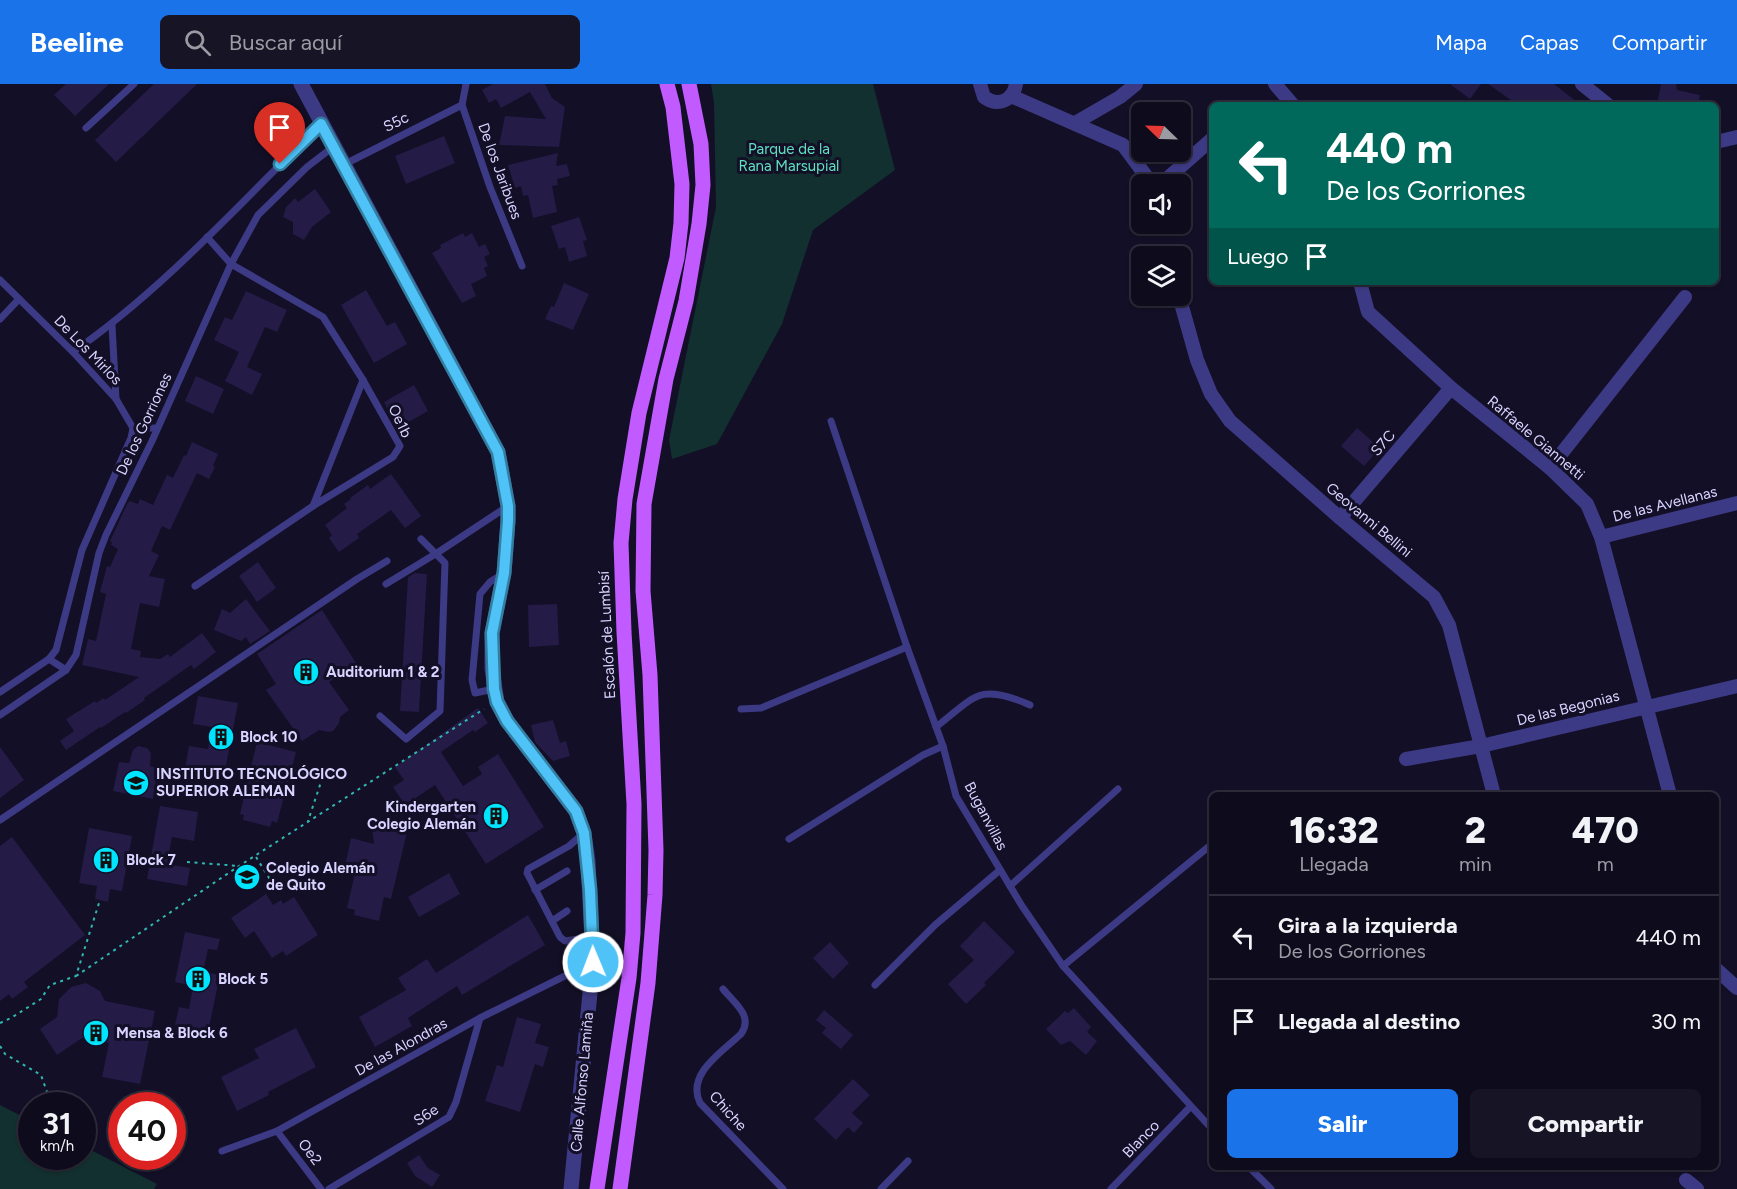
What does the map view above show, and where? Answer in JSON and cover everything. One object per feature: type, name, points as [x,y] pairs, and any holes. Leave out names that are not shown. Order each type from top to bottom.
[{"type":"main road","name":"Escalón de Lumbisí","points":[[597,1189],[629,978],[633,933],[634,804],[621,543],[625,500],[639,413],[677,258],[681,223],[682,184],[673,107],[667,84]]},
{"type":"main road","points":[[620,1189],[648,982],[655,895],[656,850],[650,675],[643,591],[644,504],[666,379],[686,301],[703,185],[701,144],[689,84]]},
{"type":"street","name":"Calle Alfonso Lamiña","points":[[301,84],[498,452],[508,506],[504,573],[492,633],[494,689],[497,702],[507,721],[576,811],[584,833],[593,962],[571,1189]]},
{"type":"street","points":[[980,84],[981,91],[989,100],[1001,102],[1013,90],[1123,145],[1145,174]]},
{"type":"street","points":[[1075,123],[1120,97],[1136,84]]},
{"type":"street","points":[[1275,84],[1290,102]]},
{"type":"street","points":[[1582,84],[1604,102]]},
{"type":"street","points":[[1719,141],[1737,137]]},
{"type":"street","points":[[1172,174],[1209,142]]},
{"type":"street","name":"Raffaele Giannetti","points":[[1361,285],[1368,312],[1451,388],[1550,468],[1587,504],[1601,537],[1669,792]]},
{"type":"street","points":[[1550,468],[1684,297]]},
{"type":"street","name":"Geovanni Bellini","points":[[1182,306],[1197,360],[1211,394],[1230,421],[1340,519],[1434,597],[1449,625],[1493,792]]},
{"type":"street","name":"S7C","points":[[1340,519],[1451,388]]},
{"type":"street","name":"De las Avellanas","points":[[1601,537],[1737,503]]},
{"type":"street","name":"De las Begonias","points":[[1406,759],[1481,747],[1737,686]]},
{"type":"street","points":[[1719,972],[1737,988]]},
{"type":"lane","points":[[86,128],[134,84]]},
{"type":"lane","name":"De los Jaribues","points":[[466,84],[462,105],[490,187],[522,266]]},
{"type":"lane","name":"S5c","points":[[343,165],[462,105]]},
{"type":"lane","points":[[73,352],[112,325],[207,237],[321,124]]},
{"type":"lane","name":"De los Gorriones","points":[[66,670],[76,655],[99,554],[106,535],[231,264],[258,215],[304,169],[333,147]]},
{"type":"lane","name":"Oe1b","points":[[195,586],[313,506],[393,457],[400,446],[363,380],[323,316],[231,264],[207,237]]},
{"type":"lane","name":"De Los Mirlos","points":[[0,280],[73,352],[116,399],[133,428]]},
{"type":"lane","points":[[0,319],[19,299]]},
{"type":"lane","points":[[112,325],[116,399]]},
{"type":"lane","points":[[313,506],[363,380]]},
{"type":"lane","name":"Buganvillas","points":[[831,421],[943,746],[956,796],[1000,870],[1063,966],[1209,1127]]},
{"type":"lane","points":[[133,428],[157,428]]},
{"type":"lane","name":"De los Gorriones","points":[[49,659],[56,650],[78,561],[88,531],[131,438],[133,428]]},
{"type":"lane","points":[[386,584],[508,506]]},
{"type":"lane","points":[[380,716],[406,739],[440,711],[445,563],[421,539]]},
{"type":"lane","points":[[0,820],[387,561]]},
{"type":"lane","points":[[741,709],[761,708],[907,647]]},
{"type":"lane","points":[[0,692],[49,659],[66,670],[0,715]]},
{"type":"lane","points":[[936,728],[957,708],[976,695],[1011,696],[1030,705]]},
{"type":"lane","points":[[789,840],[923,754],[943,746]]},
{"type":"lane","points":[[1010,885],[1118,789]]},
{"type":"lane","points":[[584,833],[569,846],[528,869],[527,873],[560,938],[566,941],[592,938]]},
{"type":"lane","points":[[1063,966],[1209,846]]},
{"type":"lane","points":[[875,985],[935,925],[1000,870]]},
{"type":"lane","points":[[535,890],[567,871]]},
{"type":"lane","points":[[552,921],[567,911]]},
{"type":"lane","name":"De las Alondras","points":[[222,1151],[277,1131],[480,1018],[593,962]]},
{"type":"lane","name":"Chiche","points":[[723,989],[743,1014],[746,1027],[702,1072],[696,1082],[695,1094],[700,1103],[783,1189]]},
{"type":"lane","name":"S6e","points":[[329,1189],[449,1117],[456,1102],[480,1018]]},
{"type":"lane","name":"Blanco","points":[[1111,1189],[1190,1107]]},
{"type":"lane","name":"Oe2","points":[[277,1131],[321,1189]]},
{"type":"lane","points":[[881,1189],[908,1161]]},
{"type":"lane","points":[[1252,1170],[1271,1189]]},
{"type":"path","points":[[0,1023],[41,999],[50,985],[76,976],[239,866],[484,708]]},
{"type":"path","points":[[295,771],[323,776],[308,821]]},
{"type":"path","points":[[256,857],[271,881]]},
{"type":"path","points":[[187,862],[239,866]]},
{"type":"path","points":[[76,976],[99,903]]},
{"type":"path","points":[[0,1046],[5,1054],[41,1076],[47,1092]]},
{"type":"green space","name":"Parque de la Rana Marsupial","points":[[711,84],[873,84],[895,170],[813,230],[782,324],[717,444],[672,459],[669,440],[716,207],[714,103]]},
{"type":"green space","points":[[0,1105],[18,1114],[18,1170],[96,1170],[96,1153],[108,1159],[108,1170],[130,1170],[157,1184],[154,1189],[0,1189]]},
{"type":"building","points":[[66,84],[109,84],[75,116],[54,95]]},
{"type":"building","points":[[154,84],[197,84],[116,162],[95,140]]},
{"type":"building","points":[[493,84],[545,84],[552,98],[565,107],[559,147],[499,145],[505,116],[546,119],[530,92],[501,108],[496,99],[489,103],[482,90]]},
{"type":"building","points":[[1450,84],[1481,84],[1470,99]]},
{"type":"building","points":[[1488,84],[1554,84],[1577,102],[1514,102]]},
{"type":"building","points":[[1661,84],[1676,84],[1677,90],[1700,95],[1699,102],[1658,102]]},
{"type":"building","points":[[444,136],[455,163],[406,184],[395,156]]},
{"type":"building","points":[[558,153],[556,166],[567,164],[570,176],[557,179],[558,185],[552,186],[557,212],[533,218],[528,195],[523,196],[521,186],[515,188],[508,165]]},
{"type":"building","points":[[315,189],[331,212],[312,227],[304,240],[293,234],[293,222],[283,217],[286,207],[295,198],[298,202]]},
{"type":"building","points":[[579,217],[587,240],[583,241],[587,256],[569,262],[565,247],[559,249],[551,226]]},
{"type":"building","points":[[463,233],[465,237],[472,233],[479,247],[485,244],[490,254],[484,257],[488,266],[484,268],[487,276],[471,284],[476,296],[462,303],[432,253],[441,248],[440,245]]},
{"type":"building","points":[[564,283],[589,294],[573,330],[545,319],[551,306],[554,307]]},
{"type":"building","points":[[366,290],[387,326],[395,322],[407,344],[374,363],[341,305]]},
{"type":"building","points":[[246,291],[287,310],[277,332],[265,327],[247,367],[262,374],[252,395],[225,381],[239,352],[214,340],[225,317],[232,320]]},
{"type":"building","points":[[196,376],[224,389],[213,414],[185,401]]},
{"type":"building","points":[[414,385],[428,411],[398,428],[384,402]]},
{"type":"building","points":[[1357,428],[1380,448],[1364,466],[1341,446]]},
{"type":"building","points":[[192,442],[218,454],[213,466],[215,467],[209,479],[197,473],[170,530],[162,526],[151,551],[159,555],[149,576],[165,579],[159,607],[140,603],[131,649],[141,651],[140,657],[160,659],[168,654],[170,657],[202,633],[216,652],[194,669],[191,665],[126,713],[66,750],[60,741],[74,731],[66,719],[95,701],[96,703],[104,698],[105,700],[139,677],[82,665],[88,639],[96,641],[106,594],[100,592],[107,566],[110,567],[118,549],[111,545],[110,541],[127,504],[130,501],[138,504],[140,499],[153,505],[167,475],[173,478]]},
{"type":"building","points":[[391,474],[421,516],[405,528],[391,510],[357,534],[359,538],[339,552],[329,538],[332,535],[325,525],[347,508],[344,504],[350,498],[368,485],[370,489]]},
{"type":"building","points":[[258,562],[276,588],[257,602],[239,576]]},
{"type":"building","points":[[415,573],[427,574],[419,712],[400,711],[408,577]]},
{"type":"building","points":[[246,599],[270,631],[250,644],[246,637],[241,641],[214,630],[222,609],[230,613]]},
{"type":"building","points":[[557,604],[559,645],[529,647],[528,605]]},
{"type":"building","name":"Auditorium 1 & 2","points":[[322,610],[356,663],[329,682],[349,710],[340,717],[333,731],[319,730],[302,741],[266,690],[276,684],[257,654]]},
{"type":"building","name":"Block 10","points":[[198,696],[238,703],[224,776],[185,769],[189,746],[208,749],[212,727],[193,724]]},
{"type":"building","name":"Kindergarten Colegio Alemán","points":[[478,708],[488,723],[475,732],[473,730],[441,752],[463,786],[482,774],[478,767],[498,754],[544,827],[486,864],[435,785],[405,805],[393,787],[404,780],[395,767]]},
{"type":"building","points":[[553,720],[560,743],[566,741],[570,756],[553,761],[535,742],[531,725]]},
{"type":"building","points":[[257,742],[296,752],[277,823],[272,821],[270,827],[243,820],[244,815],[240,814]]},
{"type":"building","points":[[138,746],[147,748],[151,753],[150,766],[158,768],[153,799],[113,791],[119,762],[129,763],[133,750]]},
{"type":"building","points":[[0,747],[24,780],[0,798]]},
{"type":"building","points":[[160,806],[198,812],[194,841],[172,837],[167,864],[190,868],[187,886],[147,879]]},
{"type":"building","points":[[372,826],[384,829],[385,826],[407,832],[391,899],[384,897],[379,921],[354,915],[355,910],[347,908],[355,873],[344,871],[351,838],[374,844]]},
{"type":"building","name":"Block 7","points":[[89,828],[132,836],[122,891],[110,889],[108,902],[95,899],[97,886],[79,883]]},
{"type":"building","points":[[12,837],[85,935],[24,982],[28,987],[12,999],[9,994],[0,1001],[0,846]]},
{"type":"building","points":[[449,873],[460,894],[419,917],[408,897]]},
{"type":"building","points":[[266,894],[273,905],[281,900],[283,904],[294,897],[318,935],[286,956],[283,951],[272,958],[254,931],[245,938],[231,918]]},
{"type":"building","points":[[528,915],[545,945],[462,995],[457,986],[408,1018],[412,1026],[375,1047],[359,1017],[406,990],[398,978],[427,959],[436,973]]},
{"type":"building","points":[[984,921],[1015,952],[966,1004],[948,984],[974,960],[960,946]]},
{"type":"building","name":"Block 5","points":[[185,932],[220,939],[217,950],[208,949],[203,972],[220,975],[208,1032],[175,1025],[179,1007],[189,1009],[193,986],[175,982]]},
{"type":"building","points":[[830,942],[849,963],[833,979],[813,958]]},
{"type":"building","name":"Mensa & Block 6","points":[[86,983],[100,991],[105,1001],[155,1011],[140,1084],[102,1077],[109,1043],[82,1038],[57,1055],[40,1029],[57,1017],[59,999],[71,987]]},
{"type":"building","points":[[1074,1008],[1091,1027],[1087,1032],[1097,1041],[1086,1055],[1070,1041],[1061,1045],[1046,1029],[1065,1011],[1068,1013]]},
{"type":"building","points":[[824,1010],[853,1035],[841,1049],[822,1033],[826,1028],[816,1020]]},
{"type":"building","points":[[517,1017],[541,1024],[535,1043],[549,1047],[543,1067],[535,1064],[520,1112],[485,1101],[497,1065],[503,1067]]},
{"type":"building","points":[[296,1028],[316,1067],[237,1111],[221,1077],[259,1058],[254,1049]]},
{"type":"building","points":[[853,1079],[870,1095],[852,1113],[863,1123],[854,1133],[848,1127],[836,1140],[814,1119]]},
{"type":"building","points":[[419,1155],[428,1168],[440,1175],[432,1187],[415,1176],[407,1163]]},
{"type":"place","name":"Auditorium 1 & 2","points":[[306,672]]},
{"type":"place","name":"Block 10","points":[[221,737]]},
{"type":"place","name":"INSTITUTO TECNOLÓGICO SUPERIOR ALEMAN","points":[[136,783]]},
{"type":"place","name":"Kindergarten Colegio Alemán","points":[[496,816]]},
{"type":"place","name":"Block 7","points":[[106,860]]},
{"type":"place","name":"Colegio Alemán de Quito","points":[[247,877]]},
{"type":"place","name":"Block 5","points":[[198,979]]},
{"type":"place","name":"Mensa & Block 6","points":[[96,1033]]},
{"type":"route","points":[[280,164],[321,124],[498,452],[505,484],[508,521],[504,573],[492,633],[494,689],[497,702],[507,721],[576,811],[584,833],[588,861],[593,962]]}]
